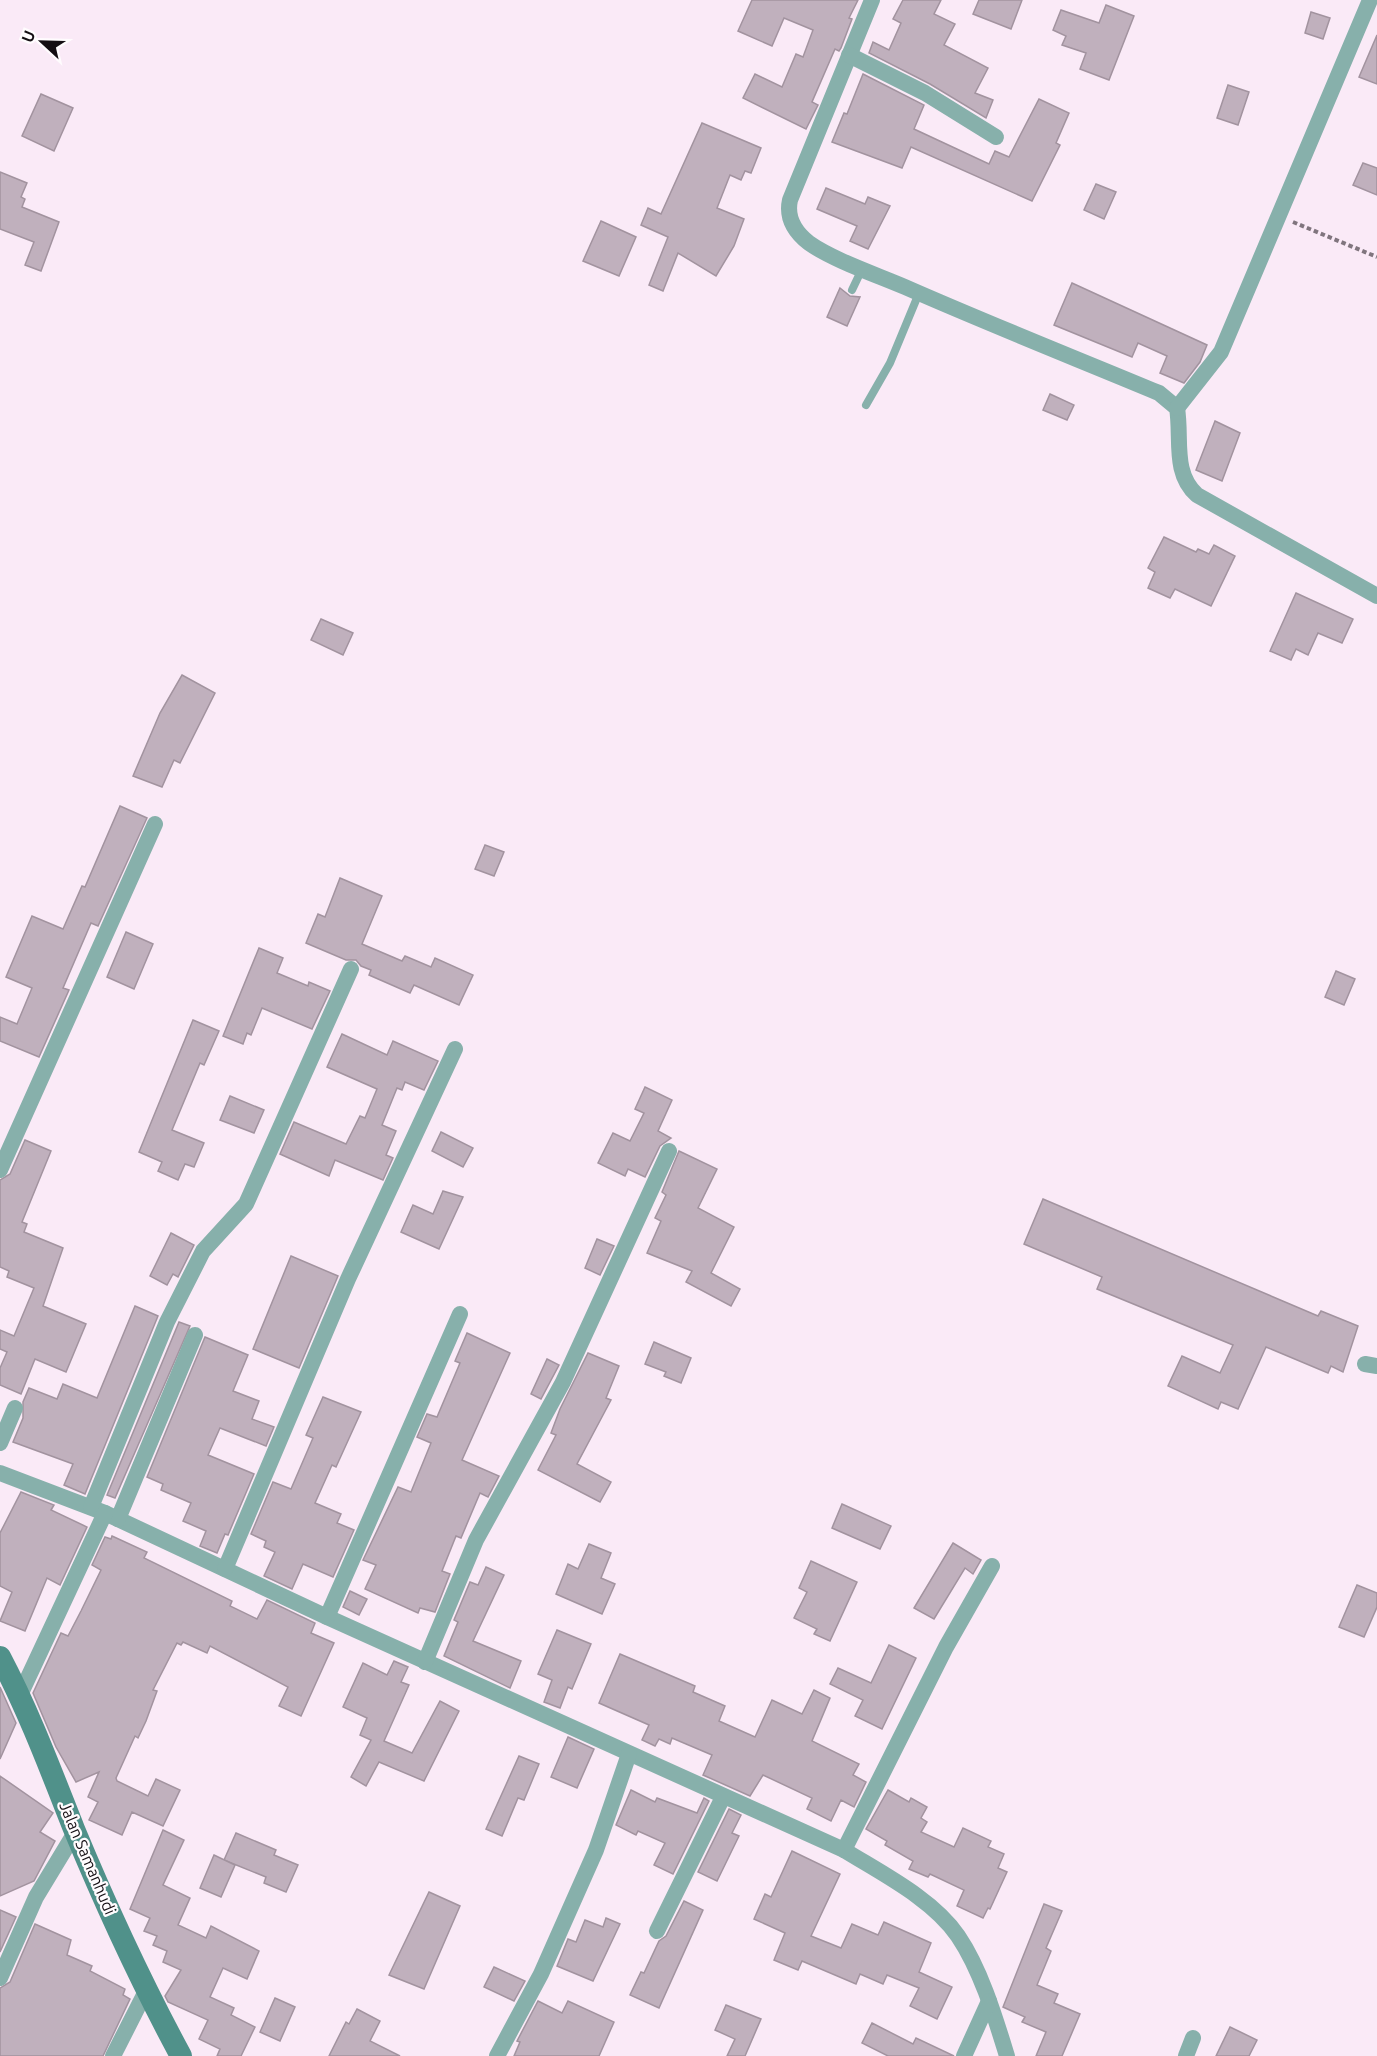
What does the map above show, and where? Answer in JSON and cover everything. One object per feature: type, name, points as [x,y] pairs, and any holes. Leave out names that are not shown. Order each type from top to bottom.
[{"type":"street","points":[[872,0],[788,210],[796,230],[810,243],[862,268],[919,294],[1159,393],[1177,408]]},
{"type":"street","points":[[1370,0],[1221,352],[1177,408],[1182,476],[1187,486],[1209,505],[1377,596]]},
{"type":"street","points":[[849,55],[925,93],[996,137]]},
{"type":"street","points":[[0,1170],[102,948],[155,824]]},
{"type":"street","points":[[105,1513],[176,1304],[203,1251],[246,1204],[351,969]]},
{"type":"street","points":[[225,1569],[348,1279],[455,1048]]},
{"type":"street","points":[[425,1662],[476,1540],[563,1382],[669,1151]]},
{"type":"street","points":[[327,1617],[460,1314]]},
{"type":"street","points":[[20,1695],[105,1513],[195,1335]]},
{"type":"street","points":[[0,1443],[15,1408]]},
{"type":"street","points":[[0,1473],[105,1513],[425,1662],[844,1850],[921,1899],[958,1935],[989,2001],[1007,2056]]},
{"type":"street","points":[[844,1850],[946,1647],[992,1566]]},
{"type":"street","name":"Jalan Samanhudi","points":[[0,1657],[20,1695],[146,1991],[181,2056]]},
{"type":"street","points":[[497,2056],[541,1974],[596,1850],[629,1754]]},
{"type":"street","points":[[657,1931],[723,1797]]},
{"type":"street","points":[[0,1978],[36,1897],[76,1831]]},
{"type":"street","points":[[113,2056],[146,1991]]},
{"type":"street","points":[[964,2056],[989,2001]]},
{"type":"street","points":[[1186,2056],[1193,2038]]},
{"type":"lane","points":[[852,290],[862,268]]},
{"type":"lane","points":[[866,405],[890,363],[919,294]]},
{"type":"path","points":[[1279,216],[1377,257]]},
{"type":"building","points":[[752,0],[858,0],[849,18],[852,19],[841,48],[839,51],[835,49],[812,102],[818,105],[806,129],[743,98],[755,74],[782,87],[796,54],[803,57],[813,30],[784,18],[772,46],[738,31]]},
{"type":"building","points":[[903,0],[941,0],[934,14],[955,24],[944,45],[988,68],[975,93],[993,100],[986,118],[930,84],[869,53],[873,42],[889,50],[901,23],[893,19]]},
{"type":"building","points":[[979,0],[1022,0],[1011,29],[973,14]]},
{"type":"building","points":[[1106,5],[1134,16],[1109,80],[1080,69],[1086,53],[1062,45],[1066,36],[1053,30],[1061,10],[1099,23]]},
{"type":"building","points":[[1311,12],[1330,18],[1323,39],[1305,33]]},
{"type":"building","points":[[1377,35],[1377,84],[1359,77]]},
{"type":"building","points":[[863,74],[924,105],[914,129],[989,164],[995,151],[1009,157],[1039,99],[1069,113],[1056,143],[1060,145],[1032,201],[911,147],[902,168],[832,142],[844,113],[847,114]]},
{"type":"building","points":[[1228,85],[1249,92],[1238,125],[1217,118]]},
{"type":"building","points":[[41,94],[73,108],[54,151],[22,136]]},
{"type":"building","points":[[702,123],[761,148],[751,173],[745,171],[741,180],[730,175],[717,208],[744,219],[734,246],[716,276],[678,253],[663,291],[649,285],[668,237],[641,225],[648,208],[661,214]]},
{"type":"building","points":[[1363,163],[1377,168],[1377,195],[1353,185]]},
{"type":"building","points":[[0,172],[27,183],[21,197],[25,199],[22,207],[59,222],[41,271],[25,265],[34,242],[0,229]]},
{"type":"building","points":[[1096,184],[1116,192],[1104,219],[1084,210]]},
{"type":"building","points":[[826,188],[865,204],[868,197],[890,206],[868,249],[850,241],[857,226],[817,209]]},
{"type":"building","points":[[601,221],[636,237],[619,276],[583,261]]},
{"type":"building","points":[[1072,283],[1207,345],[1200,362],[1184,383],[1160,373],[1167,356],[1138,343],[1132,357],[1054,325]]},
{"type":"building","points":[[840,288],[850,296],[860,297],[847,326],[827,317]]},
{"type":"building","points":[[1050,394],[1074,405],[1067,420],[1043,410]]},
{"type":"building","points":[[1215,421],[1240,433],[1222,481],[1196,470]]},
{"type":"building","points":[[1164,537],[1196,552],[1198,549],[1209,554],[1214,545],[1235,556],[1211,606],[1175,589],[1170,598],[1148,588],[1155,572],[1148,568]]},
{"type":"building","points":[[1296,593],[1353,619],[1342,643],[1318,633],[1308,655],[1296,649],[1291,660],[1270,651]]},
{"type":"building","points":[[321,619],[353,633],[343,655],[311,640]]},
{"type":"building","points":[[182,675],[215,693],[180,763],[174,760],[162,787],[133,776],[160,713]]},
{"type":"building","points":[[120,806],[147,818],[98,926],[91,923],[63,988],[69,990],[39,1057],[0,1041],[0,1017],[17,1024],[32,988],[6,977],[32,916],[63,929],[82,886],[85,887]]},
{"type":"building","points":[[485,845],[504,852],[494,876],[475,869]]},
{"type":"building","points":[[340,878],[382,896],[362,944],[402,961],[405,956],[431,967],[435,958],[473,975],[459,1005],[414,985],[410,993],[369,975],[371,970],[361,966],[356,960],[346,960],[306,943],[318,914],[325,917]]},
{"type":"building","points":[[126,932],[153,944],[134,989],[107,977]]},
{"type":"building","points":[[259,948],[283,958],[277,973],[308,986],[309,982],[330,991],[312,1029],[262,1008],[251,1035],[247,1033],[243,1044],[223,1036]]},
{"type":"building","points":[[1336,971],[1355,979],[1344,1005],[1325,997]]},
{"type":"building","points":[[193,1020],[219,1031],[204,1065],[200,1063],[172,1130],[204,1143],[194,1167],[185,1164],[178,1180],[158,1171],[162,1162],[139,1152]]},
{"type":"building","points":[[342,1034],[387,1055],[393,1041],[438,1061],[424,1090],[405,1082],[402,1090],[397,1088],[382,1125],[396,1131],[386,1155],[393,1158],[383,1180],[335,1160],[329,1176],[280,1154],[294,1122],[346,1144],[360,1116],[365,1118],[377,1089],[327,1067]]},
{"type":"building","points":[[645,1087],[672,1100],[658,1131],[671,1138],[660,1146],[645,1177],[628,1169],[625,1176],[598,1163],[613,1133],[630,1141],[644,1113],[635,1109]]},
{"type":"building","points":[[230,1096],[264,1110],[254,1133],[220,1120]]},
{"type":"building","points":[[441,1132],[473,1148],[463,1167],[432,1151]]},
{"type":"building","points":[[25,1140],[51,1151],[22,1222],[27,1224],[24,1232],[63,1248],[43,1306],[86,1324],[66,1372],[35,1359],[21,1394],[0,1385],[0,1368],[7,1352],[0,1349],[0,1330],[14,1336],[34,1288],[7,1277],[9,1271],[0,1267],[0,1180],[10,1174]]},
{"type":"building","points":[[679,1151],[717,1169],[698,1208],[734,1227],[711,1273],[740,1289],[731,1306],[686,1282],[692,1271],[647,1253],[661,1221],[655,1218],[666,1195],[662,1192]]},
{"type":"building","points":[[443,1191],[463,1197],[439,1249],[401,1232],[413,1205],[433,1214]]},
{"type":"building","points":[[1043,1199],[1318,1316],[1321,1311],[1358,1326],[1343,1372],[1331,1366],[1328,1373],[1266,1347],[1238,1409],[1221,1402],[1218,1409],[1168,1386],[1182,1356],[1220,1373],[1233,1345],[1097,1289],[1102,1277],[1024,1244]]},
{"type":"building","points":[[171,1233],[194,1245],[178,1277],[173,1274],[167,1285],[150,1276]]},
{"type":"building","points":[[597,1239],[614,1246],[600,1275],[585,1268]]},
{"type":"building","points":[[291,1256],[338,1276],[299,1368],[253,1349]]},
{"type":"building","points":[[135,1306],[158,1316],[85,1494],[64,1485],[73,1464],[13,1442],[23,1418],[23,1402],[29,1388],[57,1399],[63,1384],[97,1398]]},
{"type":"building","points":[[179,1322],[190,1326],[115,1498],[107,1495]]},
{"type":"building","points":[[467,1333],[510,1353],[462,1460],[499,1476],[488,1497],[480,1493],[461,1538],[456,1536],[442,1571],[450,1574],[435,1612],[420,1608],[418,1613],[365,1589],[376,1565],[363,1560],[398,1487],[411,1492],[431,1443],[417,1437],[427,1414],[437,1417],[460,1363],[455,1361]]},
{"type":"building","points":[[205,1337],[248,1355],[233,1391],[259,1401],[252,1419],[274,1427],[266,1446],[220,1428],[208,1455],[254,1474],[228,1535],[225,1534],[217,1553],[200,1546],[206,1531],[183,1521],[191,1503],[161,1490],[163,1484],[147,1477]]},
{"type":"building","points":[[654,1342],[691,1358],[681,1383],[664,1376],[666,1372],[645,1364]]},
{"type":"building","points":[[588,1353],[619,1366],[606,1398],[611,1400],[577,1464],[611,1482],[600,1502],[538,1470],[556,1435],[551,1433],[560,1409]]},
{"type":"building","points":[[547,1359],[559,1365],[541,1399],[531,1394]]},
{"type":"building","points":[[323,1397],[361,1412],[336,1467],[332,1465],[315,1503],[341,1514],[337,1523],[354,1530],[333,1577],[303,1564],[292,1589],[264,1576],[275,1552],[264,1547],[266,1541],[251,1534],[273,1482],[291,1489],[313,1438],[306,1435]]},
{"type":"building","points":[[21,1492],[54,1505],[51,1510],[87,1527],[60,1585],[47,1578],[25,1631],[0,1621],[12,1592],[0,1586],[0,1533]]},
{"type":"building","points":[[842,1504],[891,1526],[880,1549],[832,1528]]},
{"type":"building","points":[[112,1536],[147,1552],[144,1558],[232,1601],[230,1606],[257,1619],[267,1600],[315,1623],[311,1633],[334,1643],[301,1716],[279,1706],[288,1687],[210,1646],[207,1653],[183,1642],[181,1645],[177,1643],[153,1690],[157,1691],[146,1721],[138,1738],[135,1736],[116,1778],[117,1781],[148,1796],[156,1779],[180,1790],[163,1826],[132,1812],[122,1835],[89,1820],[98,1802],[88,1797],[99,1772],[76,1782],[56,1747],[33,1693],[61,1633],[68,1636],[81,1611],[101,1570],[92,1565],[105,1537],[111,1539]]},
{"type":"building","points":[[953,1543],[981,1560],[973,1574],[965,1568],[934,1619],[914,1608]]},
{"type":"building","points":[[589,1544],[611,1553],[601,1578],[615,1584],[602,1614],[556,1594],[568,1564],[578,1569]]},
{"type":"building","points":[[811,1561],[857,1582],[830,1641],[814,1634],[817,1629],[794,1618],[807,1592],[799,1588]]},
{"type":"building","points":[[486,1567],[504,1575],[473,1641],[521,1661],[510,1688],[444,1656],[458,1622],[454,1620],[470,1582],[478,1585]]},
{"type":"building","points":[[1357,1585],[1377,1593],[1377,1607],[1364,1637],[1339,1627]]},
{"type":"building","points":[[350,1591],[367,1599],[359,1615],[343,1607]]},
{"type":"building","points":[[557,1630],[591,1644],[572,1689],[568,1687],[560,1708],[544,1702],[552,1680],[538,1674]]},
{"type":"building","points":[[889,1645],[916,1658],[882,1729],[855,1716],[863,1700],[830,1684],[838,1668],[871,1683]]},
{"type":"building","points":[[620,1654],[695,1686],[693,1692],[725,1706],[719,1721],[755,1737],[772,1700],[802,1714],[814,1690],[830,1698],[812,1741],[859,1764],[853,1775],[866,1782],[854,1807],[841,1800],[831,1821],[807,1809],[812,1798],[763,1775],[750,1796],[703,1775],[712,1755],[672,1738],[670,1744],[659,1739],[655,1746],[642,1740],[649,1725],[599,1703]]},
{"type":"building","points":[[394,1661],[408,1667],[401,1682],[409,1685],[384,1741],[412,1753],[440,1701],[459,1711],[424,1781],[379,1762],[366,1786],[351,1777],[371,1740],[360,1735],[367,1718],[343,1707],[363,1663],[387,1675]]},
{"type":"building","points":[[0,1687],[16,1723],[0,1759]]},
{"type":"building","points":[[568,1737],[594,1749],[577,1788],[551,1777]]},
{"type":"building","points":[[519,1756],[539,1764],[524,1800],[518,1798],[502,1836],[486,1829]]},
{"type":"building","points":[[0,1776],[53,1813],[40,1832],[55,1841],[34,1881],[0,1896]]},
{"type":"building","points":[[631,1790],[655,1802],[657,1798],[697,1813],[704,1798],[709,1801],[673,1874],[654,1865],[665,1843],[638,1831],[636,1835],[616,1825]]},
{"type":"building","points":[[888,1790],[909,1802],[911,1798],[927,1807],[921,1818],[927,1822],[921,1832],[954,1847],[963,1828],[991,1841],[988,1847],[1004,1854],[998,1868],[1007,1872],[990,1909],[988,1908],[983,1918],[957,1906],[964,1890],[930,1874],[928,1877],[909,1869],[913,1861],[885,1845],[887,1841],[866,1829]]},
{"type":"building","points":[[729,1809],[741,1815],[732,1833],[739,1836],[717,1881],[698,1872]]},
{"type":"building","points":[[163,1830],[184,1840],[163,1885],[190,1898],[178,1925],[206,1938],[211,1926],[259,1951],[247,1979],[223,1968],[210,1997],[234,2008],[231,2015],[255,2027],[241,2056],[217,2056],[220,2049],[199,2039],[208,2020],[168,2002],[165,1996],[181,1970],[163,1962],[167,1951],[153,1945],[157,1936],[144,1931],[150,1918],[130,1909]]},
{"type":"building","points":[[236,1833],[276,1850],[274,1855],[298,1865],[286,1892],[264,1883],[266,1877],[224,1860]]},
{"type":"building","points":[[792,1851],[840,1874],[811,1936],[841,1948],[852,1924],[878,1935],[884,1922],[931,1943],[919,1972],[952,1987],[937,2019],[910,2006],[919,1988],[887,1975],[883,1984],[860,1974],[856,1984],[802,1961],[798,1970],[774,1960],[785,1933],[754,1919],[765,1894],[771,1897]]},
{"type":"building","points":[[214,1855],[235,1865],[221,1897],[200,1888]]},
{"type":"building","points":[[429,1892],[460,1906],[424,1989],[389,1975]]},
{"type":"building","points":[[684,1901],[703,1910],[659,2008],[630,1995],[641,1972],[644,1973],[659,1941],[666,1936]]},
{"type":"building","points":[[1044,1904],[1062,1911],[1046,1948],[1051,1951],[1037,1985],[1058,1994],[1054,2003],[1080,2014],[1062,2056],[1036,2056],[1046,2032],[1022,2022],[1025,2017],[1003,2007]]},
{"type":"building","points":[[0,1910],[16,1917],[0,1952]]},
{"type":"building","points":[[606,1918],[620,1924],[593,1981],[557,1966],[568,1939],[576,1942],[585,1920],[603,1927]]},
{"type":"building","points":[[35,1924],[71,1940],[67,1955],[92,1966],[90,1971],[125,1989],[123,1995],[130,1999],[103,2056],[0,2056],[0,1988],[10,1982]]},
{"type":"building","points":[[494,1967],[525,1981],[514,2001],[484,1987]]},
{"type":"building","points":[[275,1998],[295,2007],[280,2041],[260,2032]]},
{"type":"building","points":[[538,2001],[562,2013],[568,2001],[614,2022],[599,2056],[514,2056],[520,2042],[517,2041]]},
{"type":"building","points":[[726,2005],[761,2019],[745,2056],[727,2056],[735,2039],[715,2030]]},
{"type":"building","points":[[357,2009],[380,2021],[370,2041],[400,2056],[329,2056],[346,2022],[349,2024]]},
{"type":"building","points":[[872,2023],[913,2044],[916,2038],[954,2056],[888,2056],[862,2043]]},
{"type":"building","points":[[1230,2027],[1257,2040],[1249,2056],[1216,2056]]}]
